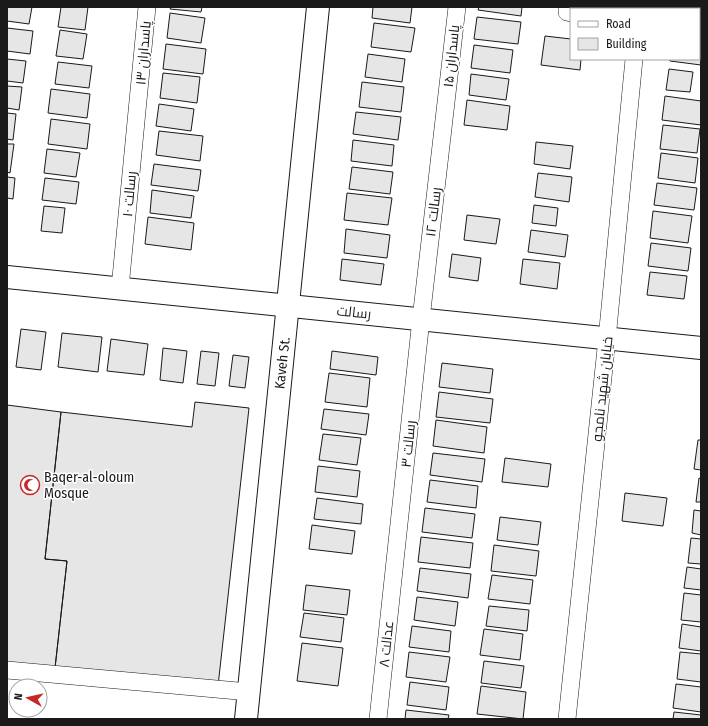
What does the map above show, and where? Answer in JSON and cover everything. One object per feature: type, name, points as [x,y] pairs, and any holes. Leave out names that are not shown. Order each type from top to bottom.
[{"type":"street","name":"پاسداران ۱۳","points":[[138,99],[147,7]]},
{"type":"street","name":"Kaveh St.","points":[[246,719],[318,7]]},
{"type":"street","name":"پاسداران ۱۵","points":[[446,104],[457,7]]},
{"type":"street","name":"خیابان شهید نامجو","points":[[567,719],[607,339],[634,60]]},
{"type":"street","name":"رسالت ۱۰","points":[[120,288],[138,99]]},
{"type":"street","name":"رسالت ۱۲","points":[[421,319],[446,104]]},
{"type":"street","name":"رسالت","points":[[7,277],[701,348]]},
{"type":"street","name":"رسالت ۳","points":[[394,569],[421,319]]},
{"type":"street","name":"عدالت ۸","points":[[378,719],[394,569]]},
{"type":"street","points":[[7,670],[249,692]]},
{"type":"building","points":[[7,7],[32,7],[29,24],[7,21]]},
{"type":"building","points":[[61,7],[88,7],[85,30],[58,27]]},
{"type":"building","points":[[171,7],[202,7],[201,12],[170,9]]},
{"type":"building","points":[[373,7],[412,7],[410,23],[372,18]]},
{"type":"building","points":[[479,7],[522,7],[521,16],[478,10]]},
{"type":"building","points":[[170,13],[205,18],[201,43],[167,38]]},
{"type":"building","points":[[477,17],[521,22],[518,44],[474,39]]},
{"type":"building","points":[[374,23],[415,28],[411,52],[371,47]]},
{"type":"building","points":[[7,28],[33,31],[30,54],[7,51]]},
{"type":"building","points":[[60,30],[87,34],[83,59],[56,56]]},
{"type":"building","points":[[545,36],[570,39],[570,60],[581,60],[580,70],[541,65]]},
{"type":"building","points":[[701,40],[701,65],[670,61],[700,60]]},
{"type":"building","points":[[166,44],[206,49],[203,74],[163,69]]},
{"type":"building","points":[[474,45],[513,50],[510,73],[471,68]]},
{"type":"building","points":[[368,54],[405,59],[402,82],[365,77]]},
{"type":"building","points":[[7,59],[26,61],[23,83],[7,81]]},
{"type":"building","points":[[58,62],[92,66],[89,88],[55,84]]},
{"type":"building","points":[[669,69],[693,72],[690,92],[666,90]]},
{"type":"building","points":[[163,73],[200,77],[197,103],[160,98]]},
{"type":"building","points":[[471,74],[509,79],[506,100],[469,95]]},
{"type":"building","points":[[362,82],[404,87],[401,112],[359,107]]},
{"type":"building","points":[[7,86],[22,87],[19,110],[7,108]]},
{"type":"building","points":[[51,89],[90,94],[87,118],[48,113]]},
{"type":"building","points":[[665,96],[701,101],[701,125],[662,120]]},
{"type":"building","points":[[467,100],[510,106],[507,130],[464,125]]},
{"type":"building","points":[[159,104],[194,109],[191,131],[156,126]]},
{"type":"building","points":[[356,112],[401,117],[398,140],[353,134]]},
{"type":"building","points":[[7,113],[16,114],[13,140],[7,139]]},
{"type":"building","points":[[51,119],[90,124],[87,149],[48,144]]},
{"type":"building","points":[[663,125],[700,129],[697,153],[660,149]]},
{"type":"building","points":[[159,131],[203,136],[200,161],[156,155]]},
{"type":"building","points":[[353,140],[394,145],[392,166],[351,161]]},
{"type":"building","points":[[536,142],[573,146],[570,169],[534,164]]},
{"type":"building","points":[[7,144],[14,144],[10,173],[7,172]]},
{"type":"building","points":[[47,149],[80,153],[76,177],[44,173]]},
{"type":"building","points":[[661,153],[698,158],[695,183],[658,178]]},
{"type":"building","points":[[154,164],[201,170],[198,191],[151,185]]},
{"type":"building","points":[[352,167],[393,172],[390,194],[349,189]]},
{"type":"building","points":[[538,173],[572,177],[569,202],[535,197]]},
{"type":"building","points":[[7,177],[15,178],[13,199],[7,198]]},
{"type":"building","points":[[45,178],[79,182],[76,204],[42,200]]},
{"type":"building","points":[[657,183],[697,188],[694,210],[654,205]]},
{"type":"building","points":[[152,190],[194,196],[191,218],[150,213]]},
{"type":"building","points":[[347,193],[392,198],[388,225],[344,220]]},
{"type":"building","points":[[534,205],[558,208],[556,226],[532,223]]},
{"type":"building","points":[[44,206],[65,208],[62,233],[41,231]]},
{"type":"building","points":[[653,211],[692,216],[688,243],[650,238]]},
{"type":"building","points":[[467,215],[500,219],[496,244],[464,240]]},
{"type":"building","points":[[148,217],[194,223],[191,250],[145,244]]},
{"type":"building","points":[[346,229],[390,235],[387,258],[344,253]]},
{"type":"building","points":[[531,230],[568,235],[565,257],[528,252]]},
{"type":"building","points":[[651,243],[691,248],[688,271],[648,266]]},
{"type":"building","points":[[452,254],[481,258],[478,281],[449,277]]},
{"type":"building","points":[[342,259],[384,264],[381,285],[340,280]]},
{"type":"building","points":[[523,259],[560,263],[557,289],[520,284]]},
{"type":"building","points":[[650,272],[687,276],[684,299],[647,295]]},
{"type":"building","points":[[21,329],[46,332],[41,370],[16,367]]},
{"type":"building","points":[[62,333],[102,337],[98,372],[58,367]]},
{"type":"building","points":[[111,339],[148,344],[144,375],[107,371]]},
{"type":"building","points":[[163,348],[187,351],[183,383],[160,380]]},
{"type":"building","points":[[201,351],[219,353],[215,386],[197,384]]},
{"type":"building","points":[[332,351],[378,357],[376,375],[330,369]]},
{"type":"building","points":[[233,355],[249,357],[245,388],[229,386]]},
{"type":"building","points":[[442,363],[493,369],[490,393],[439,387]]},
{"type":"building","points":[[329,373],[370,378],[367,407],[325,402]]},
{"type":"building","points":[[439,392],[493,399],[490,423],[436,417]]},
{"type":"building","points":[[195,402],[249,408],[218,686],[55,668],[67,561],[45,559],[61,412],[192,427]]},
{"type":"building","name":"Baqer-al-oloum Mosque","points":[[7,405],[61,412],[45,559],[67,561],[55,668],[7,663]]},
{"type":"building","points":[[324,409],[369,414],[366,435],[321,429]]},
{"type":"building","points":[[436,420],[487,427],[484,453],[433,446]]},
{"type":"building","points":[[323,434],[361,438],[357,465],[319,460]]},
{"type":"building","points":[[698,440],[701,440],[701,470],[694,469]]},
{"type":"building","points":[[433,453],[485,459],[482,482],[430,475]]},
{"type":"building","points":[[505,458],[551,464],[548,487],[502,482]]},
{"type":"building","points":[[318,466],[360,471],[357,497],[315,492]]},
{"type":"building","points":[[699,478],[701,479],[701,502],[696,502]]},
{"type":"building","points":[[430,480],[478,486],[476,508],[427,502]]},
{"type":"building","points":[[625,493],[667,498],[663,526],[622,521]]},
{"type":"building","points":[[317,498],[363,504],[361,524],[314,519]]},
{"type":"building","points":[[425,508],[475,514],[472,538],[422,532]]},
{"type":"building","points":[[694,510],[701,511],[701,535],[692,533]]},
{"type":"building","points":[[500,517],[541,522],[538,545],[497,540]]},
{"type":"building","points":[[312,525],[355,531],[352,554],[309,549]]},
{"type":"building","points":[[421,537],[473,543],[470,568],[418,562]]},
{"type":"building","points":[[691,538],[701,539],[701,564],[688,563]]},
{"type":"building","points":[[494,545],[539,551],[536,576],[491,571]]},
{"type":"building","points":[[687,567],[701,569],[701,590],[684,588]]},
{"type":"building","points":[[420,568],[471,574],[468,598],[417,591]]},
{"type":"building","points":[[492,575],[533,580],[530,604],[488,599]]},
{"type":"building","points":[[306,585],[350,590],[347,615],[303,610]]},
{"type":"building","points":[[684,593],[701,595],[701,622],[681,620]]},
{"type":"building","points":[[417,597],[458,602],[455,626],[414,620]]},
{"type":"building","points":[[489,606],[529,610],[527,631],[486,626]]},
{"type":"building","points":[[304,613],[344,618],[341,642],[300,637]]},
{"type":"building","points":[[682,624],[701,627],[701,651],[679,648]]},
{"type":"building","points":[[412,626],[451,631],[449,652],[409,647]]},
{"type":"building","points":[[484,629],[523,634],[520,660],[480,655]]},
{"type":"building","points":[[302,643],[343,648],[338,686],[297,681]]},
{"type":"building","points":[[409,652],[450,657],[446,682],[406,677]]},
{"type":"building","points":[[680,652],[701,654],[701,682],[677,679]]},
{"type":"building","points":[[484,661],[524,666],[521,688],[481,683]]},
{"type":"building","points":[[410,682],[449,687],[446,710],[407,705]]},
{"type":"building","points":[[676,684],[701,687],[701,712],[673,708]]},
{"type":"building","points":[[481,686],[526,692],[523,719],[477,714]]},
{"type":"building","points":[[406,710],[449,715],[448,719],[405,719]]},
{"type":"building","points":[[674,712],[701,715],[701,719],[673,719]]},
{"type":"place","name":"Baqer-al-oloum Mosque","points":[[30,485]]}]
